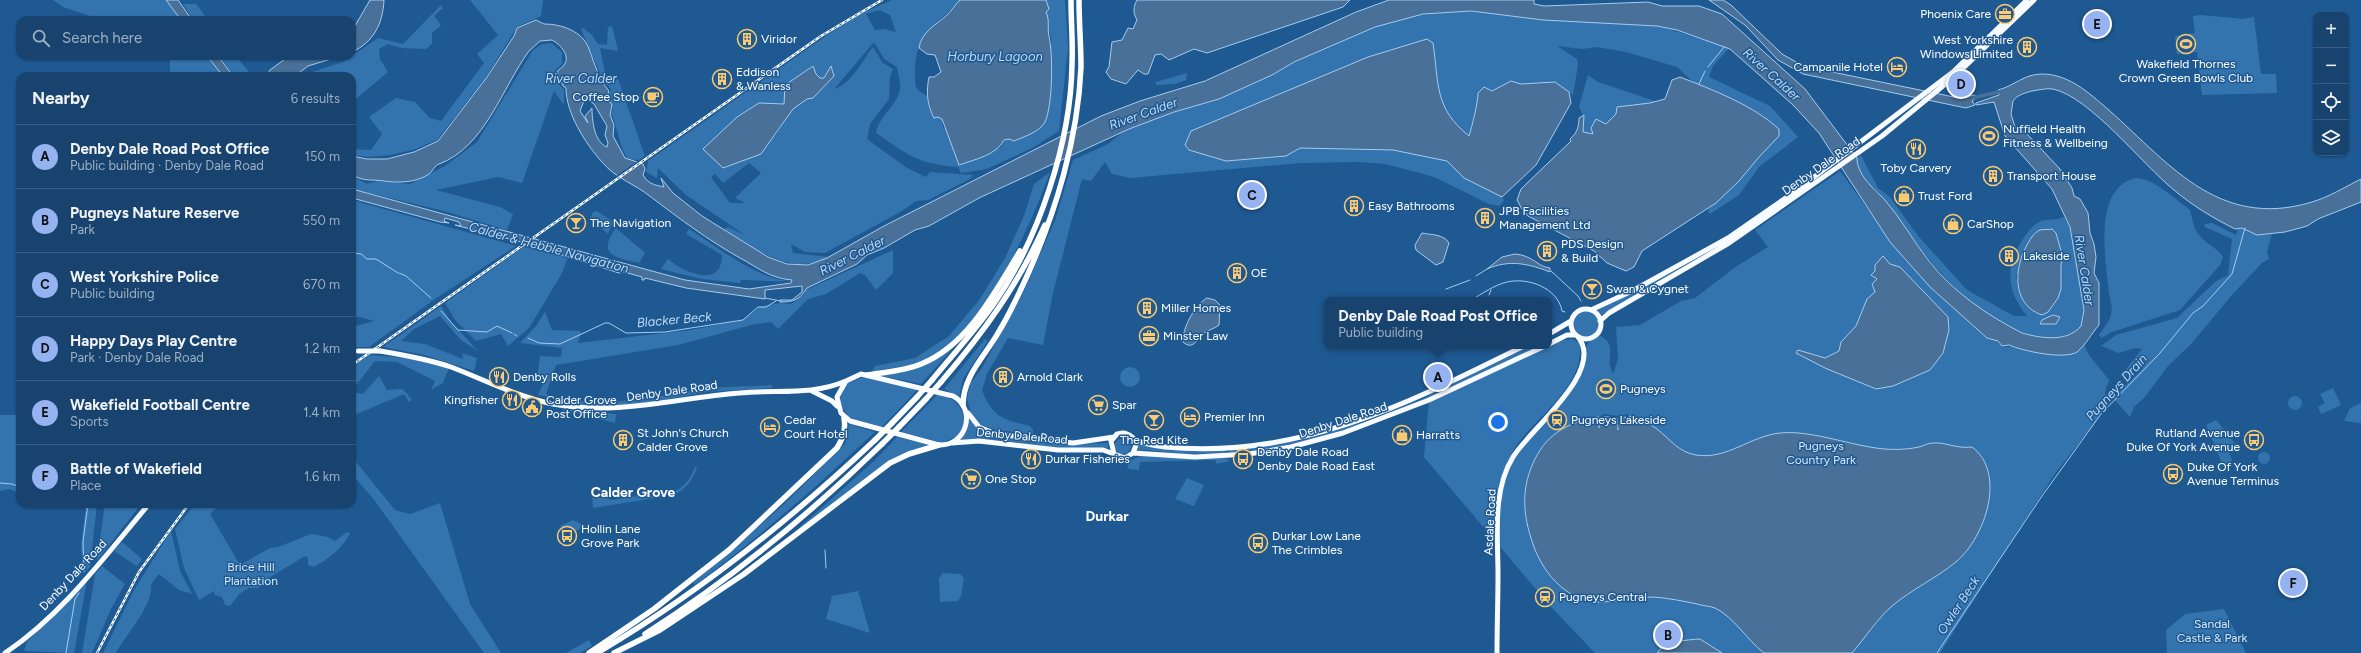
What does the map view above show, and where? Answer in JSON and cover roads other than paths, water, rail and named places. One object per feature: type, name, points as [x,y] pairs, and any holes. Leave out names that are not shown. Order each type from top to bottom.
[{"type":"highway","points":[[589,653],[671,608],[761,541],[832,480],[892,424],[917,397],[995,302],[1017,267],[1053,179],[1065,126],[1072,64],[1071,0]]},
{"type":"highway","points":[[963,404],[963,393],[967,381],[990,347],[1015,302],[1050,224],[1053,208],[1063,175],[1074,123],[1081,67],[1079,0]]},
{"type":"highway","points":[[616,652],[707,592],[768,546],[837,487],[899,427],[926,399],[1002,306],[1023,270],[1053,208]]},
{"type":"highway","points":[[867,375],[921,364],[946,350],[958,339],[1000,284],[1033,229]]},
{"type":"highway","points":[[597,653],[729,550],[831,455],[843,438],[846,426],[844,418]]},
{"type":"highway","points":[[616,652],[660,630],[738,578],[890,463],[909,454],[939,445]]},
{"type":"main road","name":"Denby Dale Road","points":[[1590,310],[1634,290],[1728,238],[1854,147],[1914,100],[1953,72],[2027,0]]},
{"type":"main road","name":"Denby Dale Road","points":[[1600,321],[1609,313],[1729,243],[1858,152],[1920,106],[1955,76],[2034,0]]},
{"type":"main road","points":[[1552,332],[1571,321],[1578,311],[1590,310],[1597,314],[1600,321],[1599,331],[1592,337],[1587,339],[1567,335],[1552,342]]},
{"type":"main road","points":[[1571,321],[1572,329],[1584,347]]},
{"type":"main road","name":"Asdale Road","points":[[1497,653],[1498,515],[1503,482],[1512,458],[1522,444],[1568,393],[1580,367],[1584,347],[1592,337]]},
{"type":"main road","name":"Denby Dale Road","points":[[966,411],[980,428],[996,434],[1073,443],[1114,437],[1123,433],[1134,439],[1152,445],[1188,448],[1241,447],[1302,438],[1371,417],[1420,397],[1518,349]]},
{"type":"main road","name":"Denby Dale Road","points":[[939,445],[951,443],[995,442],[1058,450],[1103,450],[1125,458],[1134,453],[1195,457],[1249,454],[1291,447],[1343,433],[1430,400],[1539,349]]},
{"type":"main road","name":"Denby Dale Road","points":[[356,351],[380,351],[417,357],[544,401],[592,408],[634,408],[712,395],[761,391],[812,392],[846,381],[855,375],[867,375]]},
{"type":"main road","points":[[867,375],[949,394],[963,404],[966,411],[966,427],[961,436],[951,443]]},
{"type":"main road","points":[[846,381],[837,396],[838,407],[844,418],[858,424],[939,445]]},
{"type":"main road","name":"Denby Dale Road","points":[[812,392],[832,401],[838,407]]},
{"type":"main road","points":[[1114,437],[1111,445],[1114,454]]},
{"type":"main road","points":[[1134,439],[1136,445],[1134,453]]},
{"type":"main road","name":"Denby Dale Road","points":[[6,653],[23,641],[65,601],[146,508]]},
{"type":"water","points":[[166,0],[178,0],[189,16],[178,16]]},
{"type":"water","points":[[370,0],[384,0],[382,16],[376,31],[366,43],[356,50],[356,24]]},
{"type":"water","name":"Horbury Lagoon","points":[[960,0],[1046,0],[1049,9],[1046,12],[1048,18],[1048,33],[1052,66],[1050,104],[1043,126],[1031,134],[1014,141],[1009,139],[1004,140],[996,150],[978,159],[959,165],[942,119],[938,117],[934,118],[927,93],[929,77],[934,77],[941,72],[935,55],[927,54],[919,48],[920,42],[926,33],[947,15]]},
{"type":"water","points":[[1137,0],[1350,0],[1343,7],[1207,53],[1194,49],[1169,60],[1161,54],[1155,55],[1148,74],[1144,74],[1138,70],[1126,84],[1111,79],[1106,72],[1109,67],[1112,42],[1122,40],[1128,28],[1133,29],[1137,20],[1134,10]]},
{"type":"water","name":"River Calder","points":[[1389,0],[1534,0],[1534,4],[1544,6],[1648,2],[1662,6],[1699,6],[1722,14],[1805,89],[1857,158],[1863,176],[1890,206],[1929,261],[1949,283],[1971,302],[1996,319],[2022,333],[2053,338],[2068,335],[2081,326],[2084,310],[2070,227],[2052,189],[2005,136],[1994,102],[1976,105],[1976,103],[1999,95],[1998,90],[2024,78],[2042,74],[2051,75],[2075,84],[2096,99],[2172,168],[2196,185],[2221,199],[2248,207],[2278,208],[2318,200],[2331,195],[2361,179],[2361,202],[2318,219],[2307,226],[2285,232],[2257,235],[2242,228],[2235,229],[2219,221],[2181,196],[2161,179],[2116,133],[2083,105],[2068,95],[2053,89],[2032,91],[2021,94],[2013,101],[2011,114],[2015,127],[2026,133],[2060,169],[2072,188],[2074,196],[2080,199],[2088,213],[2090,233],[2094,244],[2096,257],[2094,273],[2099,283],[2099,325],[2086,343],[2077,352],[2071,354],[2043,354],[2009,345],[2002,346],[1998,341],[1987,338],[1930,287],[1890,242],[1819,133],[1793,105],[1730,49],[1677,30],[1657,26],[1543,20],[1471,11],[1423,14],[1375,27],[1294,62],[1272,75],[1219,99],[1174,112],[1129,129],[979,198],[929,226],[915,230],[884,248],[867,255],[857,264],[807,288],[799,298],[789,302],[780,302],[780,300],[792,300],[802,292],[802,286],[765,290],[765,299],[686,288],[645,278],[642,280],[642,277],[624,272],[619,273],[521,242],[455,225],[461,226],[459,222],[445,218],[444,221],[449,223],[440,222],[356,199],[356,190],[685,280],[749,289],[791,283],[792,280],[770,275],[728,251],[683,221],[645,192],[619,177],[607,168],[583,137],[573,117],[569,107],[566,88],[563,86],[557,72],[566,62],[565,54],[561,47],[552,40],[540,41],[529,51],[481,131],[455,156],[435,167],[424,177],[413,181],[389,182],[361,179],[356,177],[356,157],[367,159],[387,159],[414,152],[438,141],[487,77],[514,36],[517,28],[536,20],[544,24],[557,25],[571,30],[577,33],[586,43],[599,76],[609,91],[607,97],[612,105],[610,115],[614,125],[613,136],[625,158],[643,164],[645,169],[643,175],[649,182],[664,187],[661,178],[673,193],[702,216],[768,257],[787,264],[808,265],[827,258],[884,226],[1101,116],[1140,101],[1205,81],[1356,12]],"holes":[[[585,98],[594,104],[607,126],[605,135],[608,143],[607,147],[599,140],[597,136],[593,124],[592,108],[585,116],[588,123],[580,111]]]},
{"type":"water","points":[[1709,0],[1723,0],[1731,5],[1782,54],[1803,66],[1958,98],[1975,95],[1976,98],[1972,101],[1975,105],[1966,108],[1803,74],[1778,60],[1745,25]]},
{"type":"water","points":[[1427,39],[1433,43],[1438,83],[1444,105],[1449,115],[1469,136],[1478,93],[1484,87],[1492,91],[1511,81],[1521,84],[1555,82],[1569,92],[1571,103],[1536,165],[1502,197],[1464,178],[1447,161],[1393,150],[1300,148],[1286,156],[1226,161],[1189,150],[1185,145],[1191,131],[1368,57]]},
{"type":"water","points":[[210,60],[221,60],[230,72],[220,72]]},
{"type":"water","points":[[284,60],[328,60],[308,66],[300,72],[269,72]]},
{"type":"water","points":[[813,66],[816,74],[820,78],[824,78],[831,66],[834,76],[813,98],[807,99],[793,109],[761,154],[723,168],[703,149],[737,117],[759,103],[784,104],[785,85]]},
{"type":"water","points":[[1680,77],[1745,105],[1769,120],[1779,129],[1779,136],[1739,181],[1716,203],[1642,251],[1634,267],[1626,271],[1607,263],[1594,251],[1528,216],[1517,200],[1521,189],[1571,141],[1570,139],[1577,130],[1579,118],[1584,115],[1583,132],[1593,134],[1591,128],[1596,119],[1606,124],[1616,114],[1617,107],[1650,103],[1665,99],[1672,80]]},
{"type":"water","points":[[2052,229],[2056,233],[2063,258],[2061,264],[2061,289],[2058,298],[2048,312],[2042,315],[2032,310],[2025,303],[2021,295],[2018,286],[2019,266],[2022,256],[2032,237],[2040,230]]},
{"type":"water","points":[[1422,233],[1441,236],[1447,240],[1449,243],[1443,262],[1436,265],[1416,250],[1415,245]]},
{"type":"water","points":[[1515,254],[1526,256],[1542,266],[1550,268],[1550,272],[1527,265],[1512,263],[1487,269],[1502,257]]},
{"type":"water","points":[[1883,256],[1890,264],[1900,267],[1948,317],[1949,330],[1943,353],[1930,370],[1893,386],[1876,389],[1825,368],[1796,353],[1798,350],[1825,358],[1839,351],[1841,342],[1856,326],[1867,299],[1875,292],[1872,284],[1877,279],[1871,275],[1875,271],[1875,265]]},
{"type":"water","points":[[1207,298],[1215,300],[1220,305],[1219,325],[1204,333],[1192,345],[1186,344],[1183,342],[1183,336],[1190,317],[1202,301]]},
{"type":"water","points":[[2053,315],[2060,317],[2056,324],[2040,324],[2042,320]]},
{"type":"water","name":"Pugneys","points":[[1604,416],[1618,418],[1618,430],[1620,418],[1623,416],[1628,419],[1629,416],[1643,421],[1657,429],[1684,451],[1696,455],[1707,456],[1728,451],[1759,438],[1780,433],[1815,435],[1886,449],[1908,449],[1933,443],[1972,447],[1983,458],[1988,472],[1990,488],[1988,505],[1976,537],[1957,561],[1892,606],[1852,653],[1764,653],[1728,617],[1715,608],[1653,597],[1607,602],[1588,601],[1565,590],[1556,582],[1541,562],[1535,550],[1528,528],[1525,508],[1528,478],[1535,459],[1547,442],[1562,429],[1579,421],[1599,417],[1599,428],[1601,419]]},
{"type":"water","points":[[1700,639],[1722,653],[1657,653],[1665,646],[1670,644]]},
{"type":"waterway","points":[[1708,67],[1724,47]]},
{"type":"waterway","points":[[1699,84],[1705,71]]},
{"type":"waterway","name":"Calder & Hebble Navigation","points":[[1972,98],[2003,91]]},
{"type":"waterway","name":"Pugneys Drain","points":[[1937,653],[2042,496],[2101,414],[2160,353],[2193,313],[2203,306],[2232,274],[2245,228]]},
{"type":"waterway","name":"Blacker Beck","points":[[356,253],[361,254],[367,259],[376,259],[398,273]]},
{"type":"waterway","points":[[1476,276],[1487,269]]},
{"type":"waterway","points":[[1551,271],[1578,296],[1581,301]]},
{"type":"waterway","name":"Blacker Beck","points":[[399,273],[406,276],[431,298]]},
{"type":"waterway","points":[[1446,289],[1470,280]]},
{"type":"waterway","points":[[1476,297],[1502,283],[1524,281],[1533,283],[1548,290],[1555,296],[1562,311],[1565,312]]},
{"type":"waterway","points":[[1489,295],[1491,290]]},
{"type":"waterway","name":"Calder & Hebble Navigation","points":[[765,298],[781,301]]},
{"type":"waterway","name":"Blacker Beck","points":[[528,338],[539,343],[560,344],[605,323],[609,323],[626,333],[665,332],[743,320],[758,307],[766,307],[776,301]]},
{"type":"waterway","name":"Blacker Beck","points":[[441,311],[458,330],[487,332],[497,326],[512,333]]},
{"type":"waterway","name":"Blacker Beck","points":[[0,483],[16,486]]},
{"type":"waterway","points":[[84,571],[83,541],[87,508]]},
{"type":"waterway","points":[[825,550],[826,568]]},
{"type":"waterway","points":[[66,653],[75,599],[79,593]]},
{"type":"railway","points":[[356,362],[821,36],[882,0]]},
{"type":"railway","points":[[97,653],[139,572],[186,508]]},
{"type":"place","name":"Phoenix Care","points":[[2005,14]]},
{"type":"place","name":"Wakefield Football Centre","points":[[2097,24]]},
{"type":"place","name":"Viridor","points":[[747,39]]},
{"type":"place","name":"Wakefield Thornes Crown Green Bowls Club","points":[[2186,44]]},
{"type":"place","name":"West Yorkshire Windows Limited","points":[[2027,47]]},
{"type":"place","name":"Campanile Hotel","points":[[1897,67]]},
{"type":"place","name":"Eddison & Wanless","points":[[722,79]]},
{"type":"place","name":"Happy Days Play Centre","points":[[1961,84]]},
{"type":"place","name":"Coffee Stop","points":[[653,97]]},
{"type":"place","name":"Nuffield Health Fitness & Wellbeing","points":[[1989,136]]},
{"type":"place","name":"Toby Carvery","points":[[1916,149]]},
{"type":"place","name":"Transport House","points":[[1993,176]]},
{"type":"place","name":"West Yorkshire Police","points":[[1252,195]]},
{"type":"place","name":"Trust Ford","points":[[1904,196]]},
{"type":"place","name":"Easy Bathrooms","points":[[1354,206]]},
{"type":"place","name":"JPB Facilities Management Ltd","points":[[1485,218]]},
{"type":"place","name":"The Navigation","points":[[576,223]]},
{"type":"place","name":"CarShop","points":[[1953,224]]},
{"type":"place","name":"PDS Design & Build","points":[[1547,251]]},
{"type":"place","name":"Lakeside","points":[[2009,256]]},
{"type":"place","name":"OE","points":[[1237,273]]},
{"type":"place","name":"Swan & Cygnet","points":[[1592,289]]},
{"type":"place","name":"Miller Homes","points":[[1147,308]]},
{"type":"place","name":"Minster Law","points":[[1149,336]]},
{"type":"place","name":"Denby Rolls","points":[[499,377]]},
{"type":"place","name":"Arnold Clark","points":[[1003,377]]},
{"type":"place","name":"Denby Dale Road Post Office","points":[[1438,377]]},
{"type":"place","name":"Pugneys","points":[[1606,389]]},
{"type":"place","name":"Kingfisher","points":[[512,400]]},
{"type":"place","name":"Spar","points":[[1098,405]]},
{"type":"place","name":"Calder Grove Post Office","points":[[532,407]]},
{"type":"place","name":"Premier Inn","points":[[1190,417]]},
{"type":"place","name":"The Red Kite","points":[[1154,420]]},
{"type":"place","name":"Pugneys Lakeside","points":[[1557,420]]},
{"type":"place","name":"Cedar Court Hotel","points":[[770,427]]},
{"type":"place","name":"Harratts","points":[[1402,435]]},
{"type":"place","name":"St John's Church Calder Grove","points":[[623,440]]},
{"type":"place","name":"Rutland Avenue Duke Of York Avenue","points":[[2254,440]]},
{"type":"place","name":"Durkar Fisheries","points":[[1031,459]]},
{"type":"place","name":"Denby Dale Road Denby Dale Road East","points":[[1243,459]]},
{"type":"place","name":"Duke Of York Avenue Terminus","points":[[2173,474]]},
{"type":"place","name":"One Stop","points":[[971,479]]},
{"type":"place","name":"Hollin Lane Grove Park","points":[[567,536]]},
{"type":"place","name":"Durkar Low Lane The Crimbles","points":[[1258,543]]},
{"type":"place","name":"Battle of Wakefield","points":[[2293,583]]},
{"type":"place","name":"Pugneys Central","points":[[1545,597]]},
{"type":"place","name":"Pugneys Nature Reserve","points":[[1668,635]]},
{"type":"district","name":"Calder Grove","points":[[633,492]]},
{"type":"district","name":"Durkar","points":[[1107,516]]},
{"type":"park label","name":"Pugneys Country Park","points":[[1821,453]]},
{"type":"park label","name":"Brice Hill Plantation","points":[[251,574]]},
{"type":"park label","name":"Sandal Castle & Park","points":[[2212,631]]},
{"type":"water label","name":"Owler Beck","points":[[1958,605]]}]
